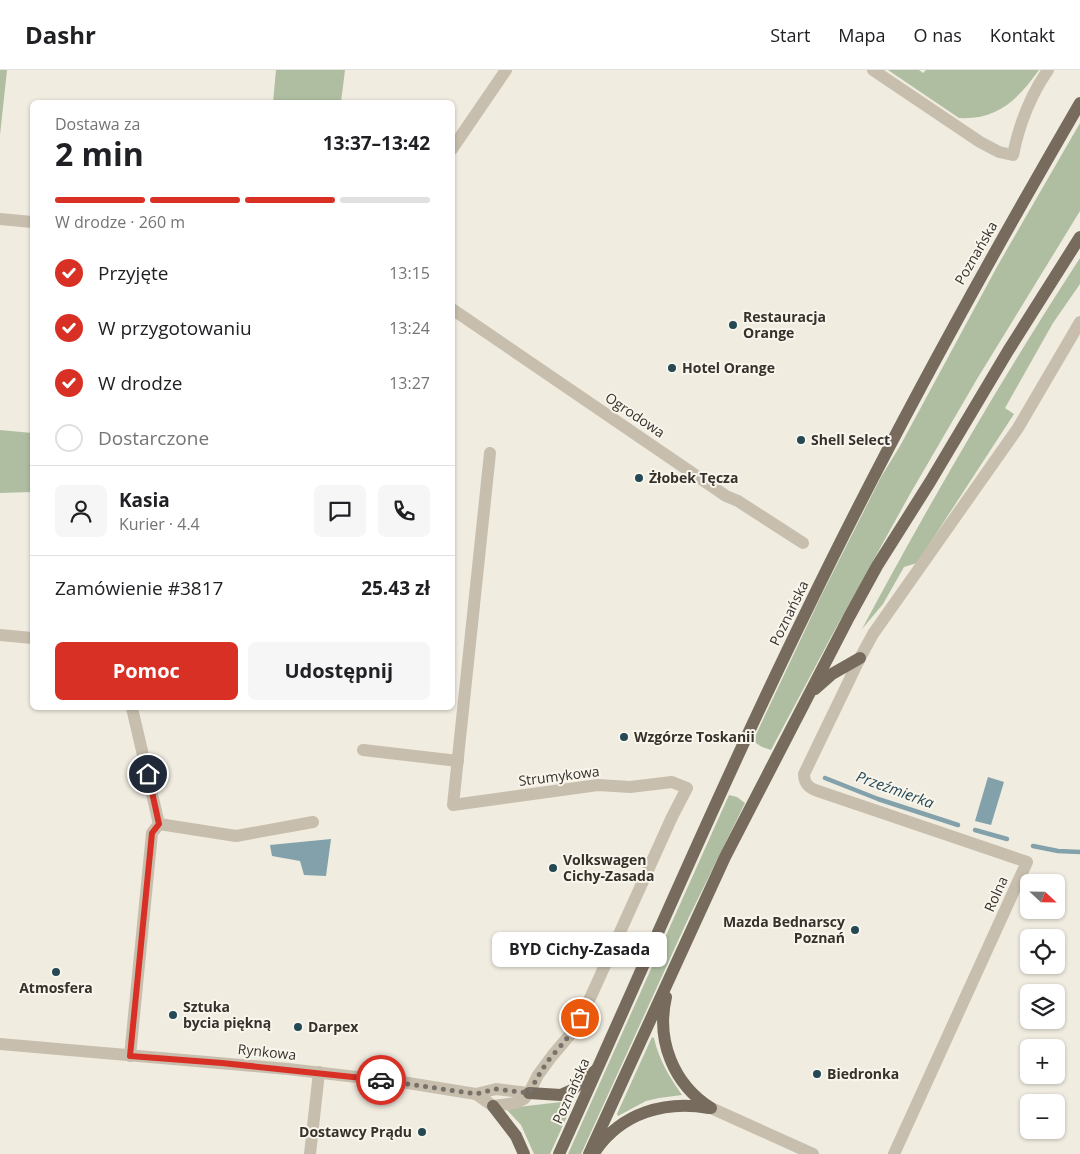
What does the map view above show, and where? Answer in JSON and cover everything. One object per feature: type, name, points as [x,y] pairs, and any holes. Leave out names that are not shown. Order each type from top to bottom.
[{"type":"main road","name":"Poznańska","points":[[559,1154],[753,723],[829,565],[954,323],[1080,103]]},
{"type":"main road","points":[[589,1154],[725,857],[877,566],[1080,237]]},
{"type":"main road","points":[[803,705],[825,680],[860,658]]},
{"type":"main road","points":[[672,972],[662,1016],[666,1050],[684,1084],[695,1096],[711,1108]]},
{"type":"main road","points":[[529,1093],[561,1095],[572,1090],[598,1069]]},
{"type":"main road","points":[[594,1154],[604,1139],[618,1126],[646,1111],[678,1105],[711,1108]]},
{"type":"main road","points":[[493,1106],[516,1136],[524,1154]]},
{"type":"street","points":[[455,145],[506,70]]},
{"type":"street","points":[[873,70],[980,142],[998,152],[1013,155],[1029,104],[1048,70]]},
{"type":"street","points":[[0,219],[30,222]]},
{"type":"street","name":"Ogrodowa","points":[[455,311],[726,496],[738,500],[803,543]]},
{"type":"street","points":[[860,658],[874,634],[1018,428],[1080,322]]},
{"type":"street","points":[[363,750],[458,761],[459,690],[490,453]]},
{"type":"street","points":[[0,635],[30,638]]},
{"type":"street","name":"Rolna","points":[[860,658],[807,765],[804,774],[805,782],[809,787],[1027,862],[894,1154]]},
{"type":"street","points":[[132,710],[159,824]]},
{"type":"street","name":"Strumykowa","points":[[458,761],[454,805],[598,785],[630,786],[672,782],[687,788]]},
{"type":"street","name":"Poznańska","points":[[529,1093],[538,1075],[574,1030],[687,788]]},
{"type":"street","points":[[159,824],[236,836],[314,822]]},
{"type":"street","points":[[130,1056],[152,833],[159,824]]},
{"type":"street","name":"Rynkowa","points":[[0,1044],[318,1072],[408,1082],[476,1094],[496,1089],[529,1093]]},
{"type":"street","points":[[310,1154],[318,1072]]},
{"type":"street","points":[[476,1094],[493,1106],[519,1102],[529,1093]]},
{"type":"street","points":[[711,1108],[813,1154]]},
{"type":"green space","points":[[0,70],[7,70],[0,135]]},
{"type":"green space","points":[[276,70],[345,70],[341,100],[273,100]]},
{"type":"green space","points":[[888,70],[919,70],[923,73],[926,70],[1039,70],[1023,90],[1006,106],[985,115],[973,118],[959,118]]},
{"type":"green space","points":[[1080,123],[1080,211],[977,379],[910,494],[771,750],[762,747],[753,741],[822,594],[881,477],[900,446],[998,265]]},
{"type":"green space","points":[[1080,258],[1080,284],[1053,323],[1005,408],[1014,414],[917,563],[904,567],[883,604],[862,629],[967,441]]},
{"type":"green space","points":[[0,430],[30,433],[30,492],[0,493]]},
{"type":"green space","points":[[729,795],[737,797],[745,803],[688,919],[581,1154],[568,1154]]},
{"type":"green space","points":[[652,1037],[665,1068],[682,1095],[646,1101],[618,1116],[617,1114]]},
{"type":"green space","points":[[570,1101],[573,1103],[550,1154],[534,1154],[521,1125],[507,1110],[509,1108]]},
{"type":"water","points":[[988,777],[1004,782],[991,825],[975,821]]},
{"type":"water","points":[[331,839],[326,876],[304,875],[300,861],[272,856],[270,845]]},
{"type":"waterway","name":"Przeźmierka","points":[[825,778],[878,799],[958,825]]},
{"type":"waterway","name":"Przeźmierka","points":[[975,830],[1007,839]]},
{"type":"waterway","name":"Przeźmierka","points":[[1033,846],[1058,851],[1080,852]]},
{"type":"way so far","points":[[381,1080],[408,1082],[476,1094],[496,1089],[529,1093],[538,1075],[571,1035],[580,1018]]},
{"type":"place","name":"Restauracja Orange","points":[[733,325]]},
{"type":"place","name":"Hotel Orange","points":[[672,368]]},
{"type":"place","name":"Shell Select","points":[[801,440]]},
{"type":"place","name":"Żłobek Tęcza","points":[[639,478]]},
{"type":"place","name":"Wzgórze Toskanii","points":[[624,737]]},
{"type":"place","name":"Volkswagen Cichy-Zasada","points":[[553,868]]},
{"type":"place","name":"Mazda Bednarscy Poznań","points":[[855,930]]},
{"type":"place","name":"Atmosfera","points":[[56,972]]},
{"type":"place","name":"Sztuka bycia piękną","points":[[173,1015]]},
{"type":"place","name":"BYD Cichy-Zasada","points":[[580,1018]]},
{"type":"place","name":"Darpex","points":[[298,1027]]},
{"type":"place","name":"Biedronka","points":[[817,1074]]},
{"type":"place","name":"Dostawcy Prądu","points":[[422,1132]]},
{"type":"route","points":[[148,774],[159,824],[152,833],[130,1056],[288,1069],[381,1080]]}]
